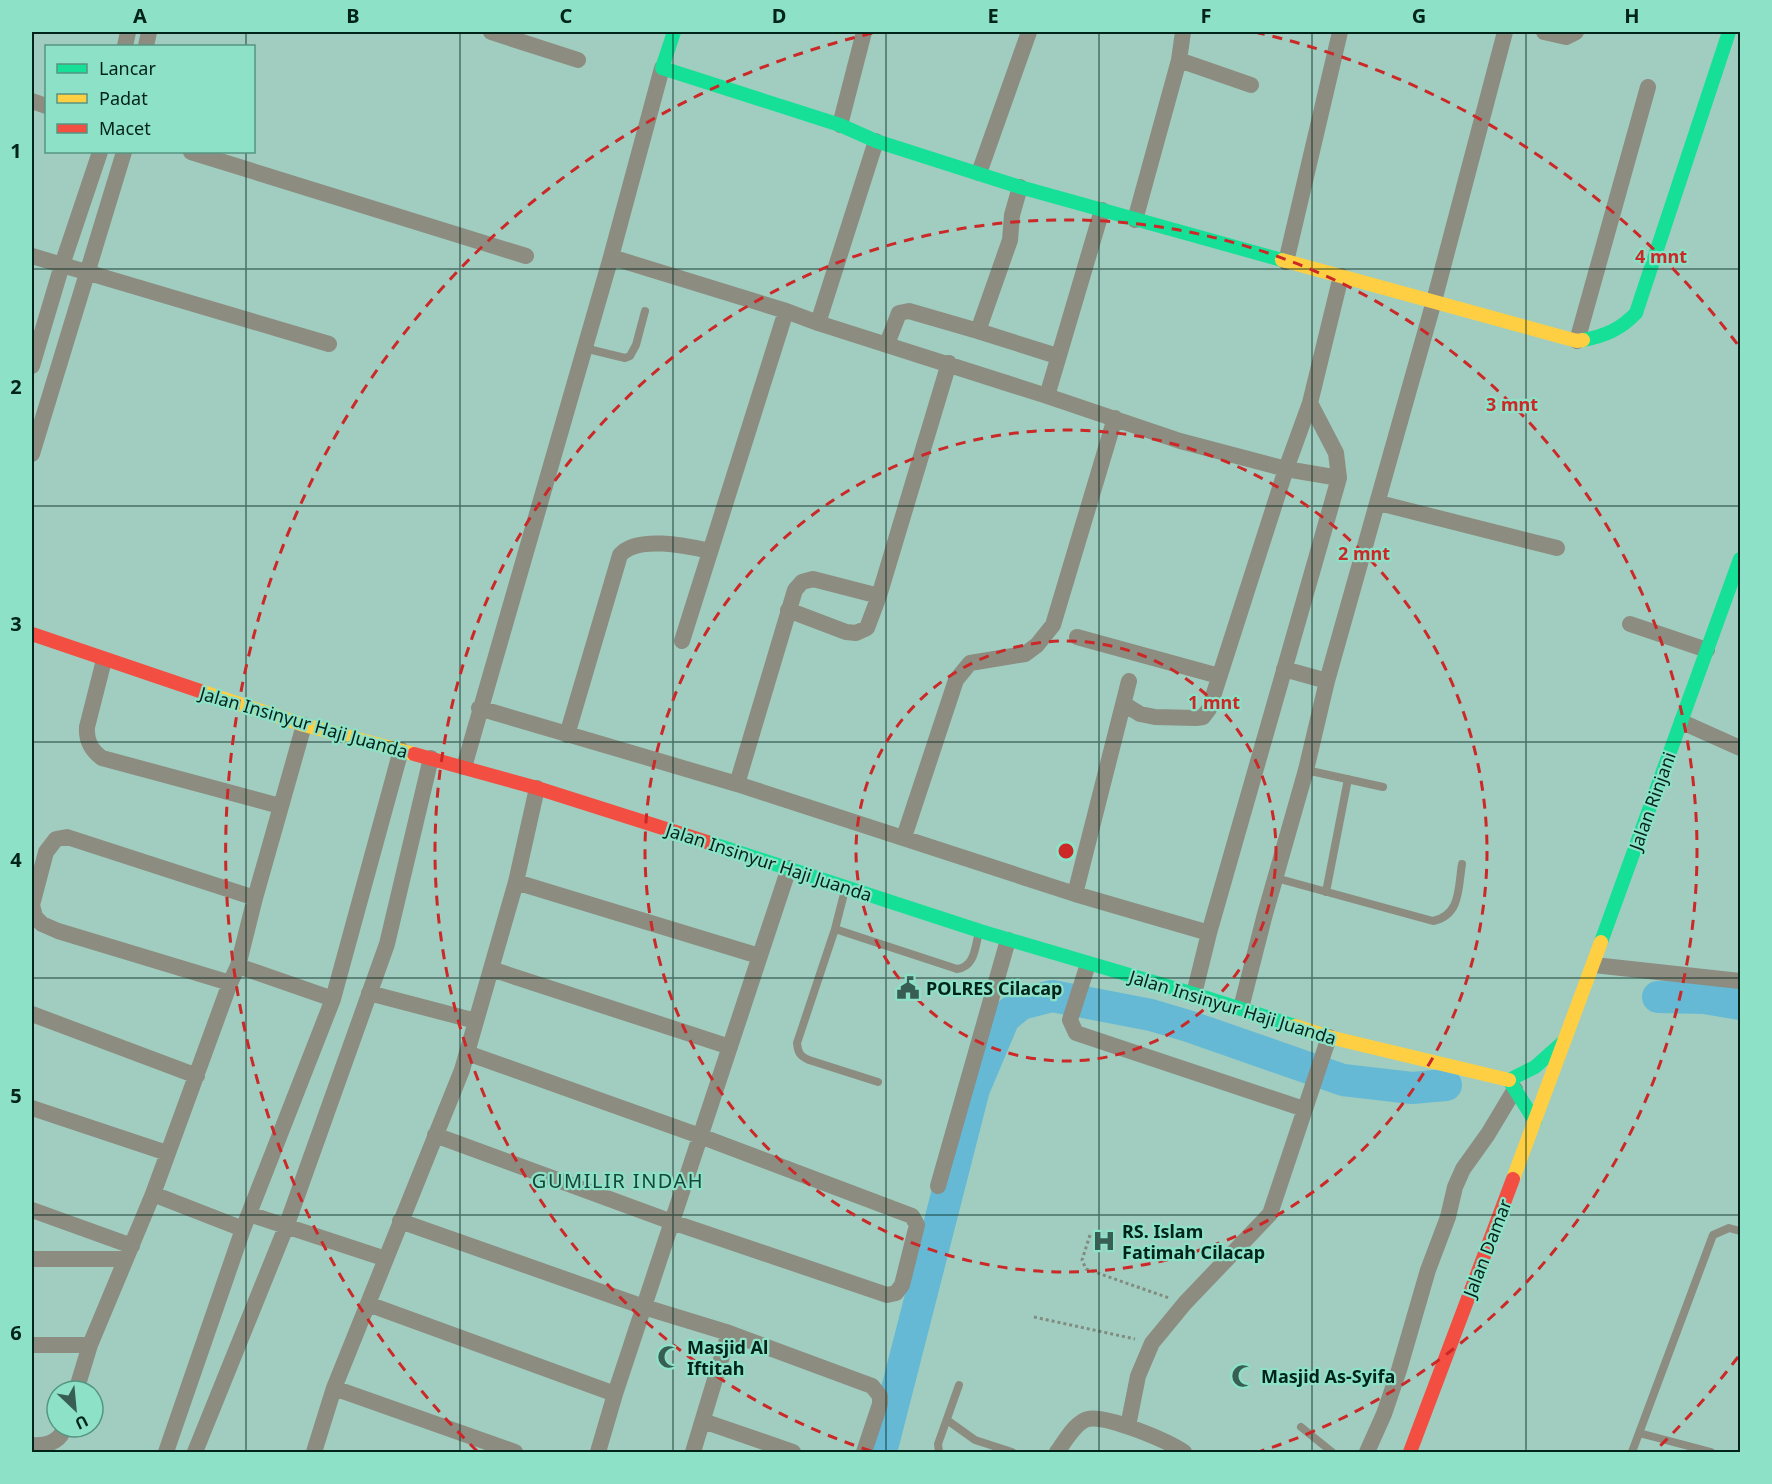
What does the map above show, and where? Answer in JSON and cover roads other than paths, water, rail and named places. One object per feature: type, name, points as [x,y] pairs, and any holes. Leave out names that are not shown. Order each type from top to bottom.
[{"type":"street","points":[[491,32],[578,60]]},
{"type":"street","points":[[464,766],[674,32]]},
{"type":"street","points":[[840,125],[864,32]]},
{"type":"street","points":[[979,173],[1029,32]]},
{"type":"street","points":[[1135,220],[1179,60],[1183,32]]},
{"type":"street","points":[[1286,262],[1340,32]]},
{"type":"street","points":[[1241,1008],[1306,770],[1327,681],[1379,503],[1505,32]]},
{"type":"street","points":[[1544,32],[1566,37],[1576,32]]},
{"type":"street","points":[[662,68],[840,125],[876,141],[1020,187],[1577,341],[1610,334],[1624,327],[1636,313],[1729,32]]},
{"type":"street","points":[[1179,60],[1251,86]]},
{"type":"street","points":[[1577,341],[1647,87]]},
{"type":"street","points":[[819,323],[876,141]]},
{"type":"street","points":[[32,366],[62,265],[100,153]]},
{"type":"street","points":[[32,454],[36,425],[124,153]]},
{"type":"street","points":[[194,153],[526,256]]},
{"type":"street","points":[[978,331],[1010,240],[1012,215],[1020,187]]},
{"type":"street","points":[[1047,396],[1102,210]]},
{"type":"street","points":[[32,256],[329,344]]},
{"type":"street","points":[[611,257],[786,310],[819,323],[949,363],[1180,441],[1286,469],[1339,478]]},
{"type":"street","points":[[1124,704],[1140,714],[1155,717],[1203,717],[1209,709],[1286,469],[1310,403],[1341,276]]},
{"type":"street","points":[[682,641],[786,310]]},
{"type":"street","points":[[887,344],[896,318],[903,311],[978,331],[1057,356]]},
{"type":"street","points":[[788,610],[846,632],[856,633],[867,628],[879,596],[949,363]]},
{"type":"street","points":[[1194,994],[1209,933],[1339,478],[1336,453],[1310,403]]},
{"type":"street","points":[[904,837],[956,680],[970,663],[1025,654],[1037,645],[1053,625],[1115,418]]},
{"type":"street","points":[[1379,503],[1557,548]]},
{"type":"street","points":[[567,735],[620,555],[629,548],[647,544],[681,545],[710,551]]},
{"type":"street","name":"Jalan Rinjani","points":[[1563,1042],[1594,965],[1740,559]]},
{"type":"street","points":[[737,784],[795,590],[802,582],[813,579],[879,596]]},
{"type":"street","points":[[1630,624],[1707,650]]},
{"type":"street","name":"Jalan Insinyur Haji Juanda","points":[[32,634],[104,660],[304,725],[464,766],[537,788],[1008,940],[1241,1008],[1329,1037],[1512,1084]]},
{"type":"street","points":[[1077,637],[1219,676]]},
{"type":"street","points":[[104,660],[87,727],[87,738],[94,752],[102,758],[280,806]]},
{"type":"street","points":[[1284,669],[1327,681]]},
{"type":"street","points":[[1075,894],[1129,681]]},
{"type":"street","points":[[479,708],[737,784],[1075,894],[1209,933]]},
{"type":"street","points":[[1682,722],[1740,748]]},
{"type":"street","points":[[80,1379],[90,1345],[153,1194],[238,966],[304,725]]},
{"type":"street","points":[[166,1452],[246,1221],[333,999],[401,750]]},
{"type":"street","points":[[195,1452],[286,1227],[387,944],[431,758]]},
{"type":"street","points":[[314,1452],[334,1388],[462,1070],[516,882],[537,788]]},
{"type":"street","points":[[230,983],[42,924],[34,917],[32,905],[38,853],[56,839],[67,837],[255,898]]},
{"type":"street","points":[[598,1452],[615,1394],[789,868]]},
{"type":"street","points":[[516,882],[759,957]]},
{"type":"street","points":[[938,1186],[1008,940]]},
{"type":"street","points":[[1088,964],[1070,1020],[1076,1033],[1304,1109]]},
{"type":"street","points":[[1594,965],[1740,981]]},
{"type":"street","points":[[238,966],[333,999]]},
{"type":"street","points":[[490,969],[729,1047]]},
{"type":"street","points":[[369,993],[476,1021]]},
{"type":"street","points":[[32,1014],[196,1076]]},
{"type":"street","points":[[1128,1426],[1138,1376],[1152,1342],[1185,1303],[1270,1214],[1329,1037]]},
{"type":"street","points":[[1367,1452],[1396,1381],[1428,1270],[1463,1169],[1488,1134],[1512,1084],[1563,1042]]},
{"type":"street","name":"Jalan Damar","points":[[1410,1452],[1563,1042]]},
{"type":"street","points":[[435,1136],[672,1222],[887,1295],[896,1293],[902,1285],[917,1225],[912,1216],[700,1136],[467,1053]]},
{"type":"street","points":[[1512,1084],[1535,1122]]},
{"type":"street","points":[[32,1108],[167,1153]]},
{"type":"street","points":[[153,1194],[246,1221],[286,1227],[386,1258]]},
{"type":"street","points":[[32,1210],[129,1252]]},
{"type":"street","points":[[400,1221],[644,1307],[729,1333],[865,1383],[877,1390],[880,1404],[864,1452]]},
{"type":"street","points":[[32,1258],[129,1252]]},
{"type":"street","points":[[368,1304],[615,1394]]},
{"type":"street","points":[[693,1452],[729,1333]]},
{"type":"street","points":[[32,1345],[90,1345]]},
{"type":"street","points":[[334,1388],[515,1452]]},
{"type":"street","points":[[1057,1452],[1079,1424],[1088,1419],[1128,1426],[1174,1445],[1184,1452]]},
{"type":"street","points":[[703,1421],[793,1452]]},
{"type":"street","points":[[32,1445],[53,1443],[58,1439]]},
{"type":"lane","points":[[583,348],[625,358],[630,356],[636,345],[645,311]]},
{"type":"lane","points":[[1306,770],[1383,787]]},
{"type":"lane","points":[[1326,892],[1348,779]]},
{"type":"lane","points":[[1276,878],[1433,921],[1443,919],[1455,905],[1462,864]]},
{"type":"lane","points":[[846,886],[835,929],[797,1043],[798,1051],[808,1060],[878,1082]]},
{"type":"lane","points":[[835,929],[957,969],[966,968],[970,964],[980,931]]},
{"type":"lane","points":[[1632,1452],[1713,1234],[1729,1228],[1740,1231]]},
{"type":"lane","points":[[939,1452],[938,1444],[959,1385]]},
{"type":"lane","points":[[947,1420],[975,1440],[1012,1452]]},
{"type":"lane","points":[[1301,1427],[1332,1452]]},
{"type":"lane","points":[[1640,1433],[1711,1452]]},
{"type":"waterway","points":[[881,1452],[974,1089],[1004,1018],[1021,1004],[1052,996],[1151,1015],[1343,1080],[1412,1088],[1446,1085]]},
{"type":"waterway","points":[[1658,997],[1704,998],[1740,1004]]},
{"type":"place","name":"POLRES Cilacap","points":[[908,988]]},
{"type":"place","name":"RS. Islam Fatimah Cilacap","points":[[1104,1241]]},
{"type":"place","name":"Masjid Al Iftitah","points":[[669,1357]]},
{"type":"place","name":"Masjid As-Syifa","points":[[1243,1376]]},
{"type":"district","name":"GUMILIR INDAH","points":[[618,1180]]}]
